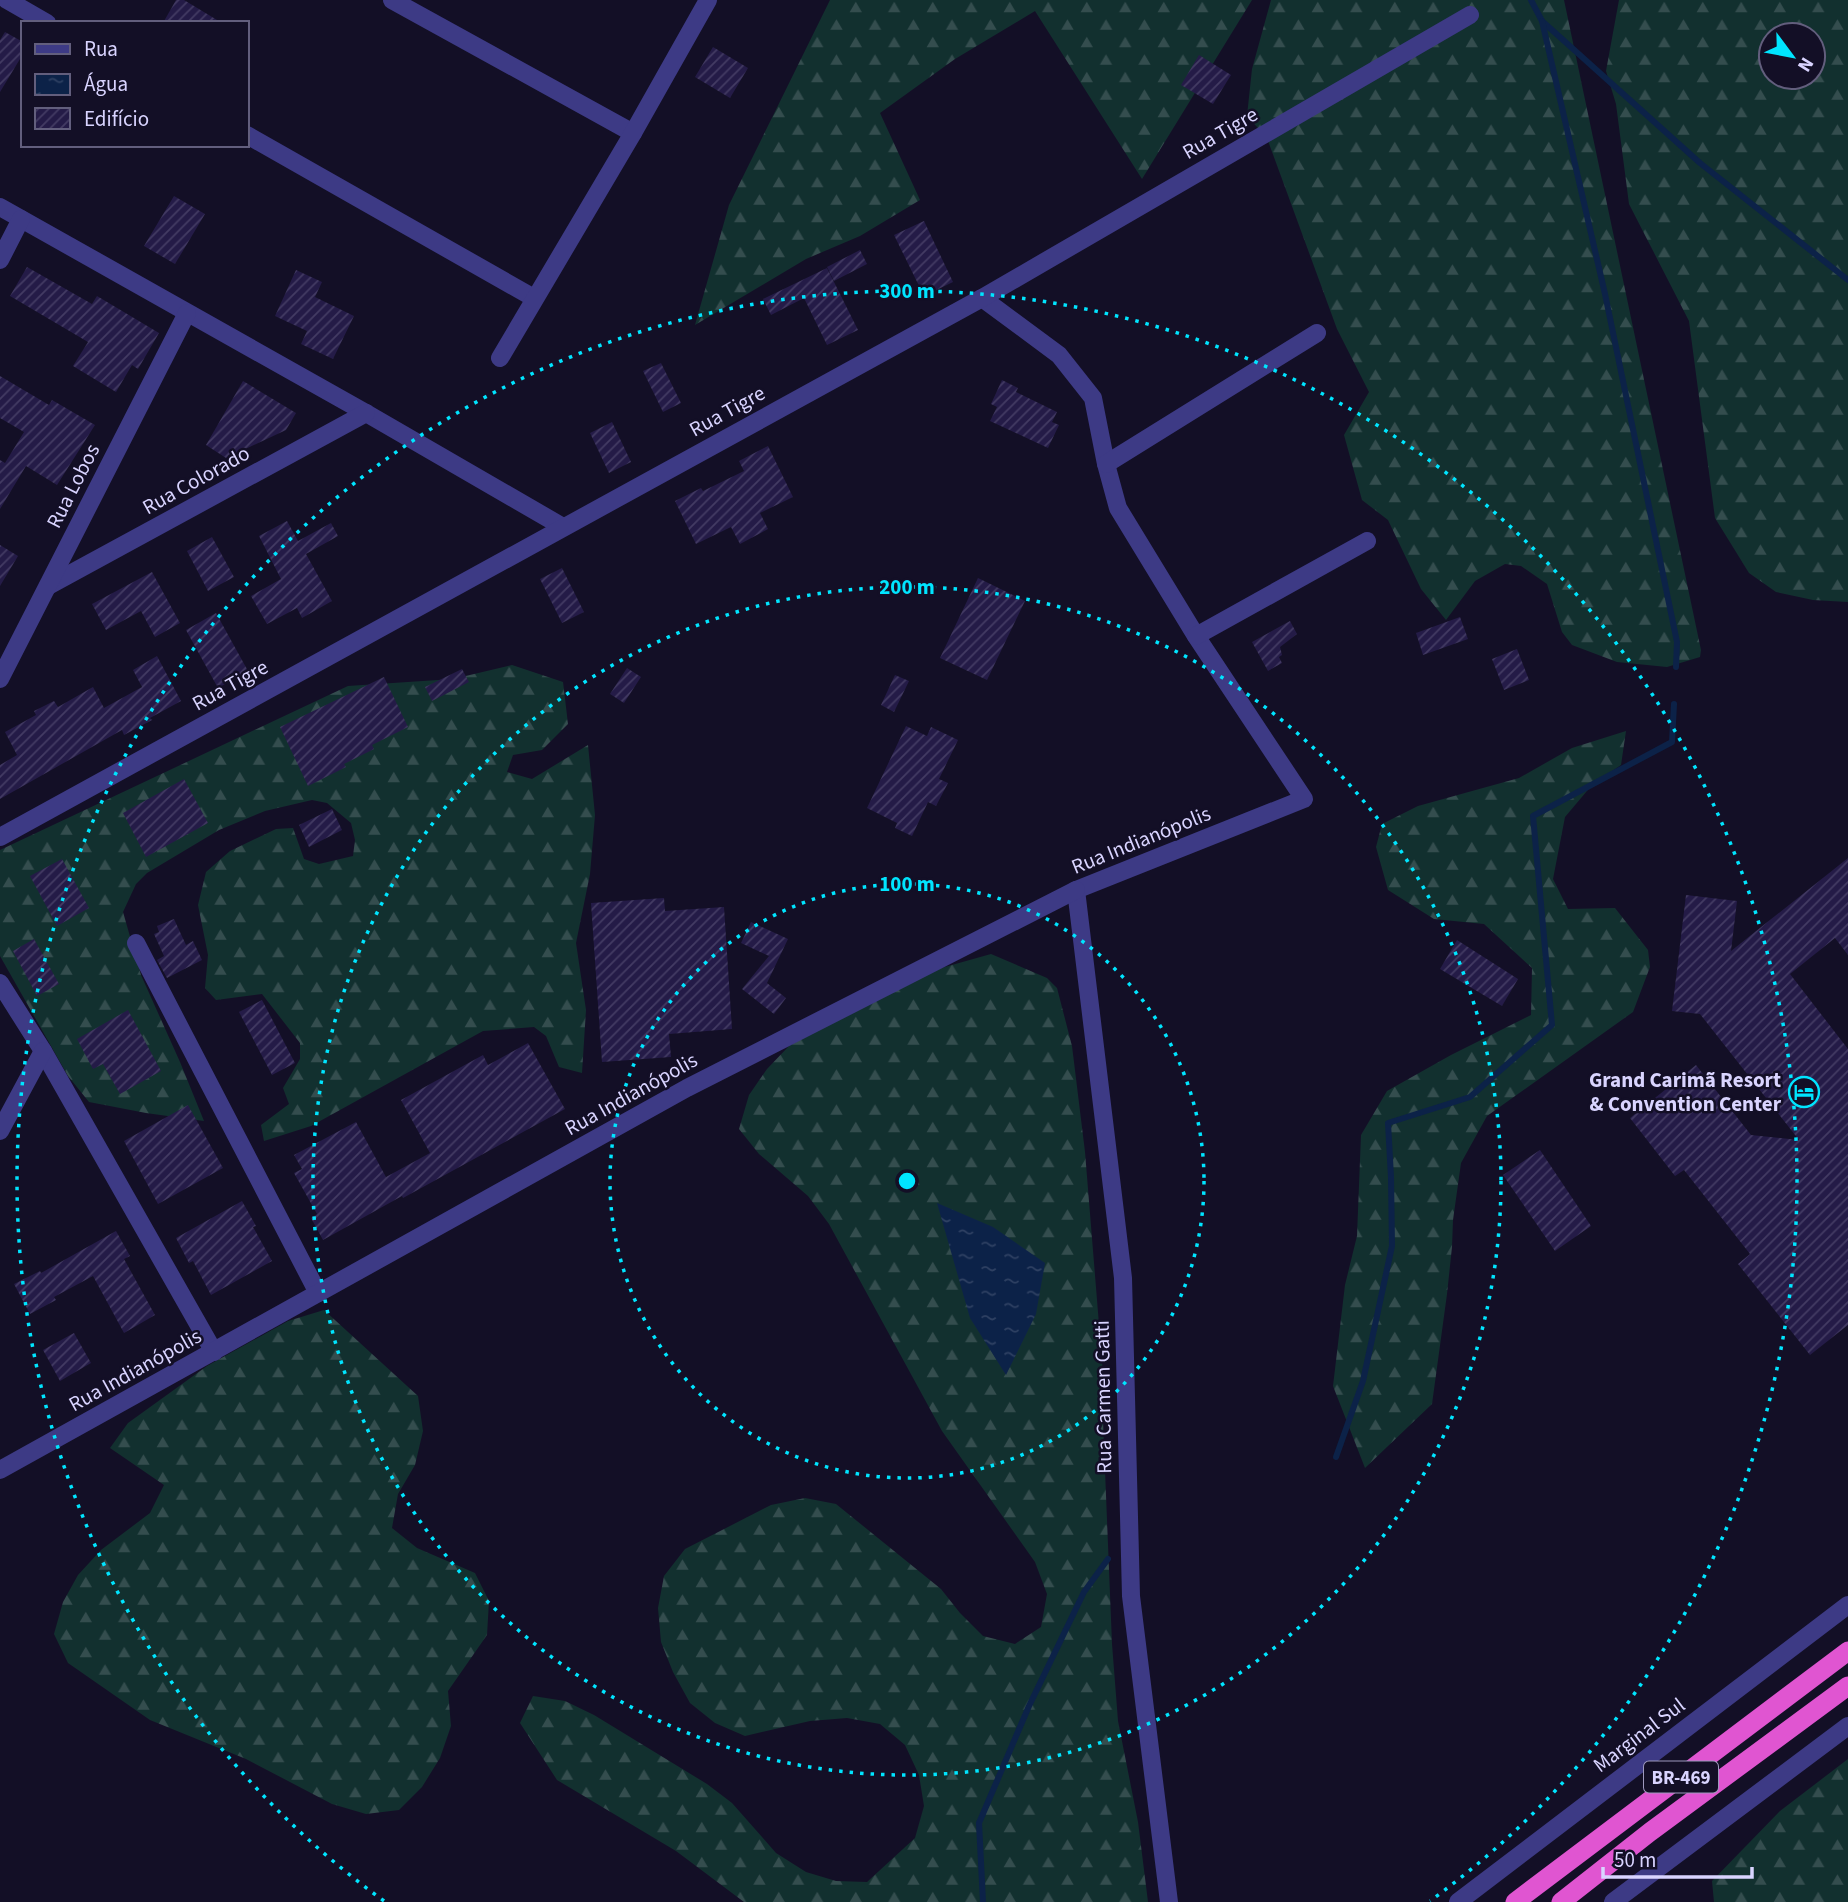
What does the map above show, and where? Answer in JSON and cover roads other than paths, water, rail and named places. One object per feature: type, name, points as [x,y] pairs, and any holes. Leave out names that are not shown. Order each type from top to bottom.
[{"type":"highway","name":"BR-469","points":[[1515,1902],[1848,1651]]},
{"type":"highway","name":"BR-469","points":[[1561,1902],[1650,1832],[1848,1686]]},
{"type":"highway","points":[[1791,1728],[1848,1700]]},
{"type":"street","points":[[7,0],[44,21]]},
{"type":"street","points":[[392,0],[633,133]]},
{"type":"street","points":[[500,358],[708,0]]},
{"type":"street","name":"Rua Tigre","points":[[0,837],[982,298],[1470,15]]},
{"type":"street","points":[[248,136],[534,298]]},
{"type":"street","points":[[0,207],[563,527]]},
{"type":"street","points":[[0,260],[22,219]]},
{"type":"street","points":[[982,298],[1059,355],[1093,398],[1118,508],[1196,636],[1367,541]]},
{"type":"street","name":"Rua Lobos","points":[[0,679],[187,313]]},
{"type":"street","points":[[1106,464],[1317,333]]},
{"type":"street","name":"Rua Colorado","points":[[48,586],[366,413]]},
{"type":"street","name":"Rua Indianópolis","points":[[0,1470],[687,1088],[1076,890],[1304,799],[1196,636]]},
{"type":"street","name":"Rua Carmen Gatti","points":[[1076,890],[1123,1278],[1131,1596],[1169,1902]]},
{"type":"street","points":[[136,943],[318,1293]]},
{"type":"street","points":[[0,983],[43,1051],[214,1352]]},
{"type":"street","points":[[0,1131],[43,1051]]},
{"type":"street","name":"Marginal Sul","points":[[1458,1902],[1848,1605]]},
{"type":"street","points":[[1614,1902],[1848,1726]]},
{"type":"water","points":[[937,1203],[993,1227],[1045,1263],[1036,1314],[1006,1375],[970,1318]]},
{"type":"waterway","points":[[1531,0],[1542,21],[1700,163],[1848,280]]},
{"type":"waterway","points":[[1542,21],[1605,294],[1677,642],[1676,667]]},
{"type":"waterway","points":[[1336,1457],[1363,1381],[1392,1246],[1388,1123],[1470,1097],[1552,1025],[1533,816],[1672,742],[1674,704]]},
{"type":"waterway","points":[[983,1902],[979,1823],[1029,1706],[1084,1592],[1108,1559]]},
{"type":"place","name":"Grand Carimã Resort & Convention Center","points":[[1804,1092]]}]
